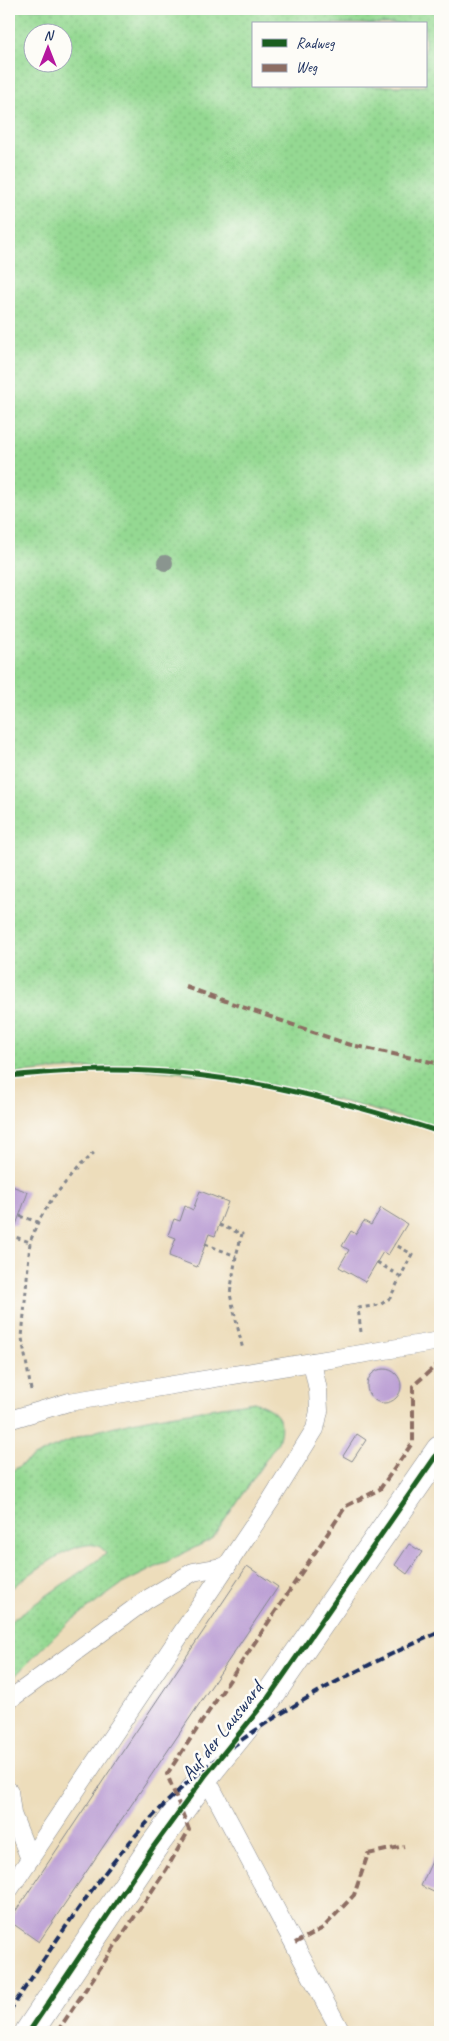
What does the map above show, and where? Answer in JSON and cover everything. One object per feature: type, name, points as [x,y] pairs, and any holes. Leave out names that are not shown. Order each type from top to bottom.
[{"type":"street","name":"Auf der Lausward","points":[[29,2032],[154,1846],[205,1776],[268,1698],[440,1450]]},
{"type":"lane","points":[[9,1420],[69,1402],[440,1341]]},
{"type":"lane","points":[[9,1890],[227,1566],[315,1430],[319,1411],[318,1390],[312,1362]]},
{"type":"lane","points":[[9,1700],[146,1600],[193,1572],[227,1566]]},
{"type":"lane","points":[[205,1776],[341,2032]]},
{"type":"lane","points":[[9,1791],[12,1814],[30,1859]]},
{"type":"lane","points":[[9,1845],[30,1859]]},
{"type":"path","points":[[35,1412],[22,1338],[30,1242],[38,1222],[52,1199],[73,1173],[95,1152]]},
{"type":"path","points":[[20,1216],[38,1222]]},
{"type":"path","points":[[220,1225],[242,1234],[236,1256],[230,1294],[242,1341],[245,1372]]},
{"type":"path","points":[[9,1235],[30,1242]]},
{"type":"path","points":[[205,1244],[236,1256]]},
{"type":"path","points":[[364,1353],[358,1308],[380,1305],[390,1298],[412,1254],[394,1244]]},
{"type":"path","points":[[377,1262],[401,1277]]},
{"type":"green space","points":[[9,9],[440,9],[440,1130],[360,1106],[278,1087],[195,1074],[98,1068],[9,1074]]},
{"type":"green space","points":[[254,1402],[268,1408],[280,1421],[281,1427],[278,1442],[212,1539],[122,1584],[68,1623],[9,1682],[9,1622],[106,1554],[99,1546],[87,1545],[74,1549],[43,1565],[9,1590],[9,1473],[38,1455],[93,1432],[146,1419]]},
{"type":"building","points":[[9,1185],[28,1192],[16,1225],[10,1224],[9,1227]]},
{"type":"building","points":[[200,1191],[228,1202],[215,1236],[209,1234],[197,1267],[169,1256],[176,1238],[168,1235],[174,1219],[180,1221],[185,1206],[193,1210]]},
{"type":"building","points":[[381,1208],[407,1224],[388,1255],[383,1252],[365,1282],[339,1267],[349,1250],[342,1246],[351,1231],[356,1234],[364,1221],[371,1225]]},
{"type":"building","points":[[384,1369],[396,1374],[401,1386],[396,1398],[384,1403],[372,1398],[367,1386],[372,1374]]},
{"type":"building","points":[[357,1434],[366,1440],[352,1461],[343,1456]]},
{"type":"building","points":[[409,1544],[422,1552],[407,1574],[395,1565]]},
{"type":"building","points":[[247,1566],[278,1587],[39,1942],[9,1921]]},
{"type":"building","points":[[440,1843],[440,1895],[421,1886]]},
{"type":"railway","points":[[9,2012],[100,1879],[141,1829],[193,1778],[258,1728],[293,1706],[366,1666],[440,1632]]},
{"type":"marked path","points":[[186,987],[347,1044],[440,1064]]},
{"type":"marked path","points":[[57,2032],[166,1870],[189,1830],[167,1774],[346,1506],[380,1489],[413,1442],[413,1386],[440,1362]]},
{"type":"marked path","points":[[295,1943],[323,1928],[354,1895],[368,1854],[404,1846]]},
{"type":"cycle path","points":[[9,1076],[108,1070],[192,1074],[234,1080],[318,1097],[440,1132]]},
{"type":"cycle path","points":[[29,2032],[154,1846],[205,1776],[268,1698],[440,1450]]}]
